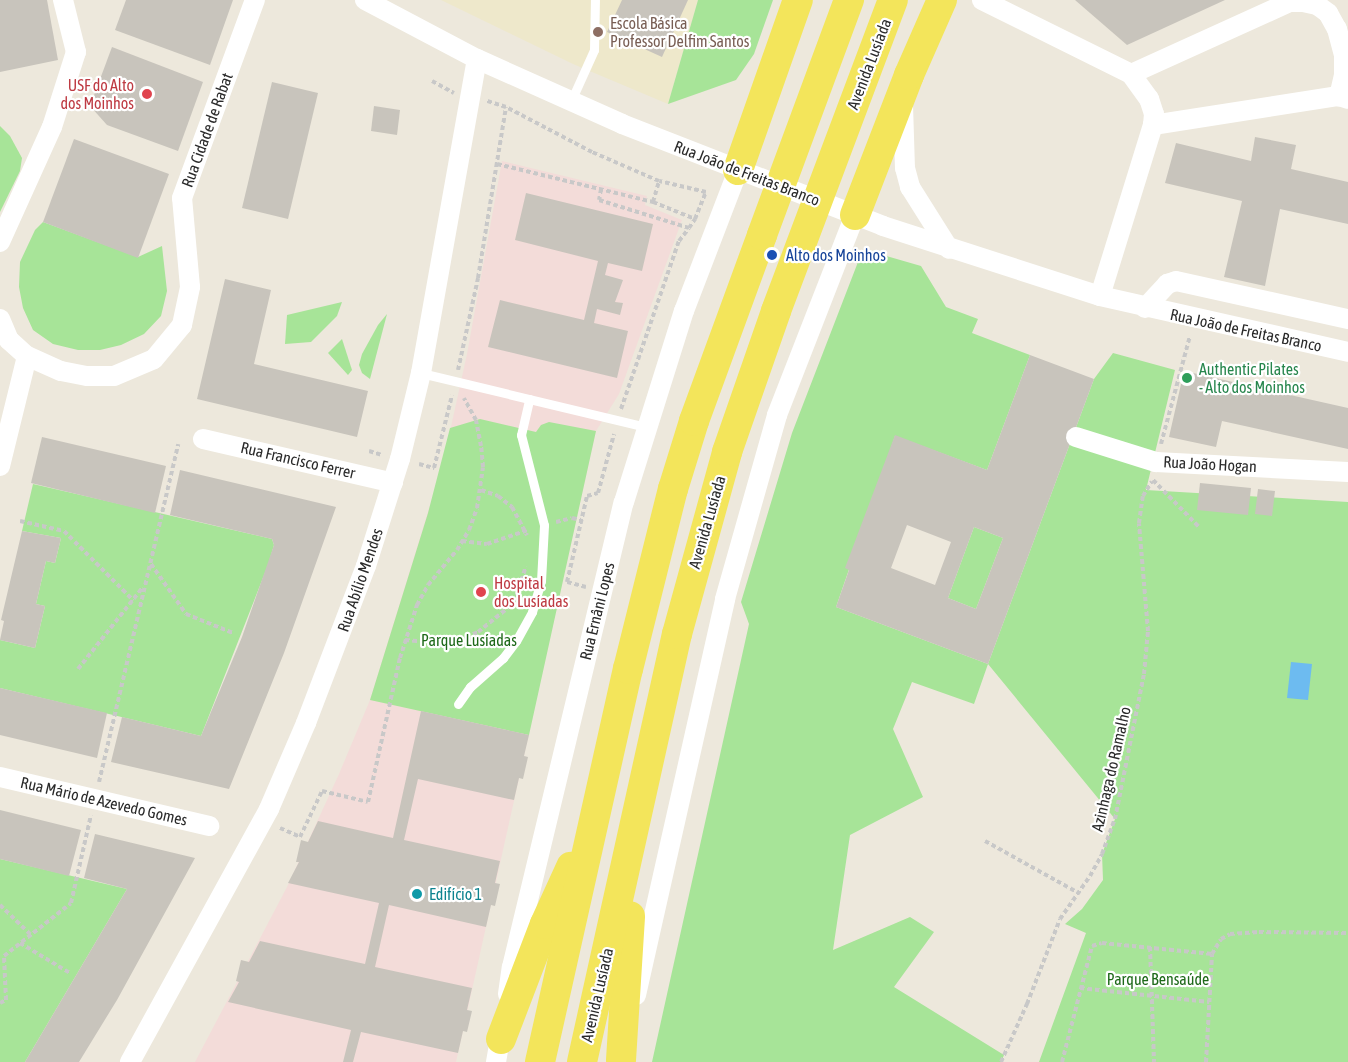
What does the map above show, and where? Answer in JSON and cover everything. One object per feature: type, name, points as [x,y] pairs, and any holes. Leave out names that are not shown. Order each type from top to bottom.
[{"type":"main road","points":[[738,171],[798,0]]},
{"type":"main road","points":[[540,1062],[655,557],[694,421],[849,0]]},
{"type":"main road","name":"Avenida Lusíada","points":[[582,1062],[695,565],[727,453],[761,354],[893,0]]},
{"type":"main road","points":[[855,215],[903,90],[942,0]]},
{"type":"main road","points":[[498,1051],[545,924],[596,812]]},
{"type":"main road","points":[[621,1061],[638,812]]},
{"type":"street","points":[[0,242],[52,127],[76,52],[63,0]]},
{"type":"street","name":"Rua Cidade de Rabat","points":[[0,319],[9,340],[27,356],[61,371],[87,376],[114,376],[154,359],[182,326],[190,287],[182,198],[255,0]]},
{"type":"street","name":"Rua João de Freitas Branco","points":[[365,0],[477,59],[571,101],[738,171],[949,249],[1145,308],[1348,352]]},
{"type":"street","points":[[982,0],[1131,74],[1149,99],[1154,114],[1153,124],[1100,296]]},
{"type":"street","points":[[1131,74],[1290,2],[1317,5],[1328,13],[1337,29],[1344,55],[1344,98],[1153,124]]},
{"type":"street","name":"Rua Abílio Mendes","points":[[130,1062],[269,809],[341,636],[393,483],[421,373],[477,59]]},
{"type":"street","points":[[903,90],[905,168],[910,187],[949,249]]},
{"type":"street","name":"Rua Ernâni Lopes","points":[[498,1051],[512,967],[556,795],[602,590],[646,427],[684,311],[738,171]]},
{"type":"street","points":[[621,1061],[728,587],[777,415],[855,215]]},
{"type":"street","name":"Rua João de Freitas Branco","points":[[1145,308],[1167,284],[1176,281],[1348,319]]},
{"type":"street","points":[[0,466],[27,356]]},
{"type":"street","name":"Rua João Hogan","points":[[1076,436],[1154,471],[1348,472]]},
{"type":"street","name":"Rua Francisco Ferrer","points":[[203,439],[393,483]]},
{"type":"street","name":"Rua Mário de Azevedo Gomes","points":[[0,777],[209,826]]},
{"type":"lane","points":[[571,101],[594,50],[595,0]]},
{"type":"lane","points":[[421,373],[646,427]]},
{"type":"lane","points":[[458,704],[470,687],[503,658],[516,641],[531,612],[541,580],[545,544],[542,514],[525,459],[521,435],[529,399]]},
{"type":"path","points":[[432,81],[453,93],[506,107],[592,152],[659,181],[706,192],[696,219],[679,241],[618,420],[598,493],[587,496],[567,582],[602,590]]},
{"type":"path","points":[[280,828],[300,837],[322,791],[368,802],[405,640],[423,595],[462,541],[477,508],[483,467],[476,420],[456,381],[478,278],[506,107]]},
{"type":"path","points":[[497,164],[653,202],[696,219]]},
{"type":"path","points":[[653,202],[659,181]]},
{"type":"path","points":[[601,189],[599,200],[689,228]]},
{"type":"path","points":[[1163,434],[1194,319]]},
{"type":"path","points":[[0,1003],[6,1000],[4,956],[70,903],[178,444]]},
{"type":"path","points":[[1154,471],[1200,528]]},
{"type":"path","name":"Azinhaga do Ramalho","points":[[1001,1062],[1027,1004],[1060,919],[1102,854],[1115,819],[1144,674],[1148,631],[1139,508],[1154,471]]},
{"type":"path","points":[[481,490],[498,496],[512,507],[527,530],[528,541]]},
{"type":"path","points":[[20,521],[64,531],[133,600]]},
{"type":"path","points":[[462,541],[487,544],[527,530]]},
{"type":"path","points":[[405,640],[442,643],[459,640],[478,632],[508,608],[517,594],[527,560]]},
{"type":"path","points":[[151,564],[186,614],[233,633]]},
{"type":"path","points":[[78,669],[146,584]]},
{"type":"path","points":[[986,841],[1077,892]]},
{"type":"path","points":[[0,905],[31,935]]},
{"type":"path","points":[[1206,1062],[1212,954],[1215,945],[1230,934],[1348,933]]},
{"type":"path","points":[[20,943],[70,974]]},
{"type":"path","points":[[1062,1062],[1092,946],[1102,943],[1212,954]]},
{"type":"path","points":[[1150,947],[1154,1062]]},
{"type":"path","points":[[1080,988],[1209,1002]]},
{"type":"shaded area","name":"Escola Básica Professor Delfim Santos","points":[[441,0],[698,0],[668,104],[573,64]]},
{"type":"shaded area","name":"Hospital dos Lusíadas","points":[[502,161],[647,196],[645,205],[682,220],[619,394],[596,431],[456,1062],[195,1062],[287,887],[370,700],[443,463],[467,354]]},
{"type":"green space","points":[[698,0],[773,0],[754,54],[736,80],[668,104]]},
{"type":"green space","points":[[0,126],[10,136],[22,158],[20,171],[0,212]]},
{"type":"green space","points":[[43,222],[138,257],[162,246],[167,291],[161,316],[144,334],[121,345],[100,350],[78,350],[53,344],[33,330],[23,308],[19,287],[20,262],[35,230]]},
{"type":"green space","points":[[876,253],[921,266],[946,307],[978,319],[972,333],[1030,355],[987,470],[895,436],[836,607],[988,664],[974,704],[912,682],[893,729],[923,797],[850,835],[833,950],[910,917],[934,932],[894,987],[1004,1055],[1001,1062],[652,1062],[749,624],[741,602],[792,433],[858,262]]},
{"type":"green space","points":[[342,302],[337,316],[311,342],[285,344],[287,315]]},
{"type":"green space","points":[[387,314],[370,379],[362,373],[359,365],[362,354],[378,325]]},
{"type":"green space","points":[[342,339],[352,370],[348,375],[328,353]]},
{"type":"green space","name":"Parque Bensaúde","points":[[1113,353],[1175,370],[1146,490],[1348,502],[1348,1062],[1039,1062],[1086,933],[1065,924],[1082,909],[1103,880],[1102,854],[1115,819],[988,664],[1094,379]]},
{"type":"green space","name":"Parque Lusíadas","points":[[480,419],[536,432],[541,425],[549,422],[596,431],[529,735],[370,700],[428,513],[450,428]]},
{"type":"green space","points":[[33,484],[272,539],[274,545],[268,565],[201,736],[0,688],[0,640],[35,648],[45,606],[36,604],[46,561],[55,563],[61,538],[22,531]]},
{"type":"green space","points":[[974,527],[1003,538],[976,609],[948,598]]},
{"type":"green space","points":[[0,859],[127,889],[25,1062],[0,1062]]},
{"type":"water","points":[[1291,662],[1312,664],[1308,700],[1287,698]]},
{"type":"building","points":[[0,0],[47,0],[58,60],[0,72]]},
{"type":"building","points":[[126,0],[233,0],[210,65],[115,30]]},
{"type":"building","points":[[622,0],[688,0],[662,57],[607,32]]},
{"type":"building","points":[[1075,0],[1225,0],[1127,45]]},
{"type":"building","name":"USF do Alto dos Moinhos","points":[[112,47],[203,82],[178,151],[107,125],[90,106]]},
{"type":"building","points":[[272,82],[318,93],[288,219],[242,208]]},
{"type":"building","points":[[374,106],[400,110],[397,135],[371,131]]},
{"type":"building","points":[[1255,137],[1296,145],[1291,169],[1348,182],[1348,224],[1280,209],[1265,286],[1224,277],[1242,201],[1165,183],[1176,143],[1251,161]]},
{"type":"building","points":[[74,139],[169,174],[138,258],[43,222]]},
{"type":"building","points":[[526,193],[653,224],[642,271],[608,263],[605,275],[623,280],[615,302],[623,303],[620,315],[597,309],[594,323],[628,331],[617,378],[488,347],[500,300],[584,320],[598,261],[515,240]]},
{"type":"building","points":[[225,279],[271,290],[254,364],[368,391],[357,437],[197,399]]},
{"type":"building","points":[[1030,355],[1094,379],[988,664],[836,607],[849,570],[845,568],[895,435],[987,470]],"holes":[[[907,525],[951,542],[935,585],[891,568]],[[974,527],[1003,538],[976,609],[948,598]]]},
{"type":"building","points":[[1184,371],[1348,408],[1348,449],[1222,421],[1216,447],[1169,437]]},
{"type":"building","points":[[42,437],[166,466],[155,513],[31,483]]},
{"type":"building","points":[[180,470],[336,507],[284,653],[229,789],[111,762],[122,717],[201,736],[242,637],[274,545],[272,539],[170,515]]},
{"type":"building","points":[[1200,483],[1251,488],[1248,515],[1197,510]]},
{"type":"building","points":[[1258,489],[1275,491],[1272,516],[1255,514]]},
{"type":"building","points":[[22,531],[61,538],[55,563],[46,561],[36,604],[45,606],[35,648],[0,640],[4,621],[1,620]]},
{"type":"building","points":[[0,688],[107,713],[97,758],[0,735]]},
{"type":"building","name":"Edifício 1","points":[[421,711],[529,735],[524,756],[528,757],[523,779],[519,778],[514,800],[418,779],[404,840],[500,861],[495,883],[500,884],[495,906],[491,905],[486,927],[389,905],[375,967],[472,988],[467,1010],[472,1011],[467,1032],[463,1031],[458,1053],[361,1032],[353,1062],[343,1062],[351,1030],[228,1002],[239,982],[236,981],[241,960],[249,962],[260,941],[365,964],[379,903],[288,883],[299,862],[296,862],[301,840],[308,842],[318,821],[393,838]]},
{"type":"building","points":[[0,810],[81,830],[69,876],[0,859]]},
{"type":"building","points":[[95,834],[195,858],[117,1000],[79,1062],[25,1062],[127,889],[84,878]]},
{"type":"place","name":"Escola Básica Professor Delfim Santos","points":[[598,32]]},
{"type":"place","name":"USF do Alto dos Moinhos","points":[[147,94]]},
{"type":"place","name":"Alto dos Moinhos","points":[[772,255]]},
{"type":"place","name":"Authentic Pilates - Alto dos Moinhos","points":[[1187,378]]},
{"type":"place","name":"Hospital dos Lusíadas","points":[[481,592]]},
{"type":"place","name":"Edifício 1","points":[[417,894]]}]
